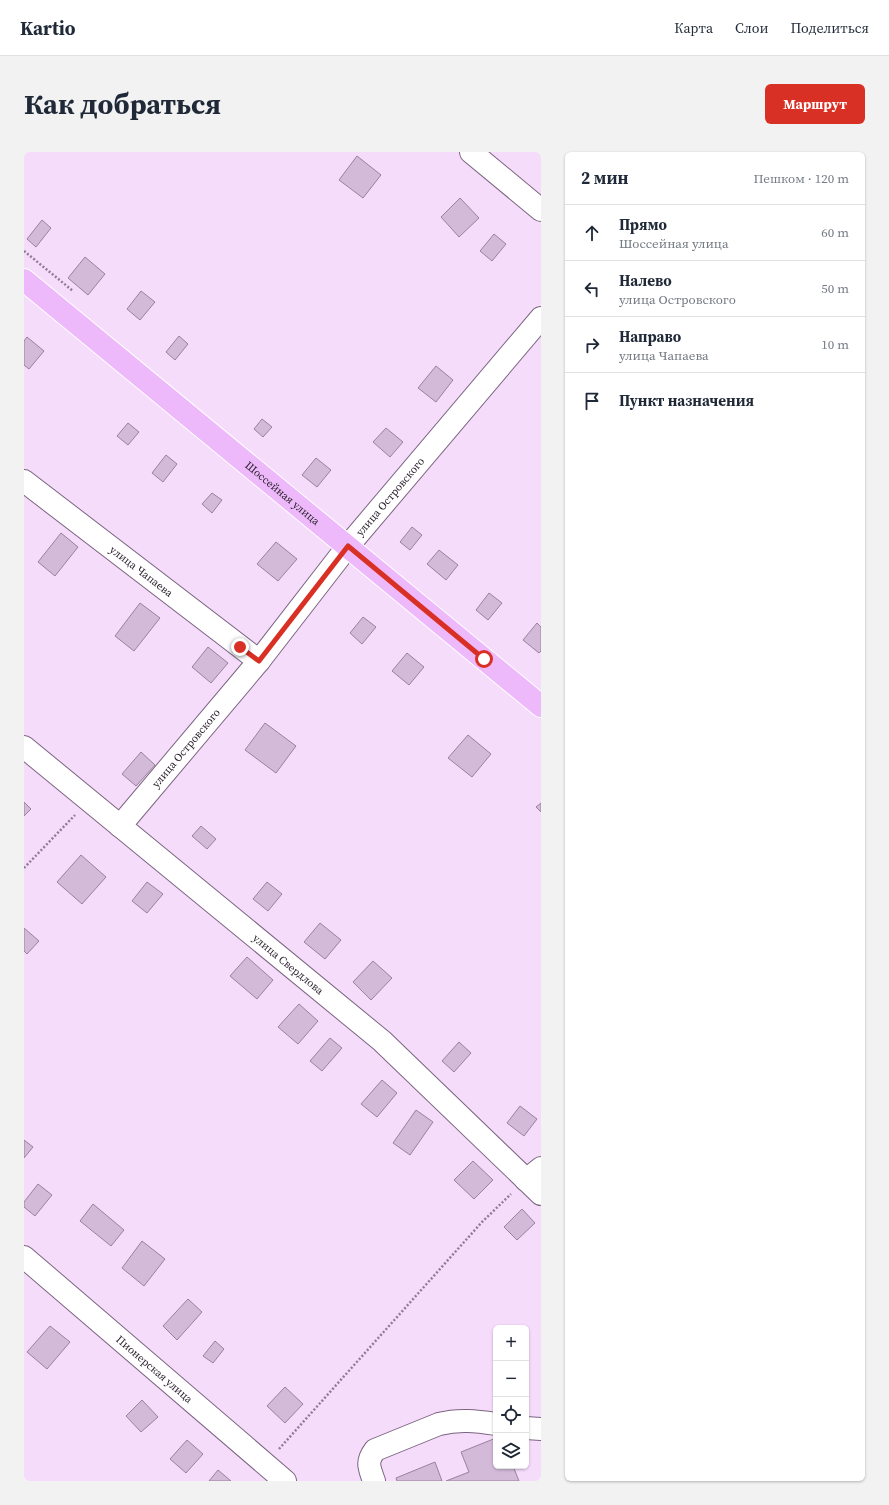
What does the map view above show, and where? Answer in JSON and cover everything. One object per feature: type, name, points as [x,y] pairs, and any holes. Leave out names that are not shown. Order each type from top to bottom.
[{"type":"main road","name":"Шоссейная улица","points":[[24,280],[541,706]]},
{"type":"street","points":[[471,152],[541,210]]},
{"type":"street","name":"улица Островского","points":[[120,826],[259,661],[348,546],[541,318]]},
{"type":"street","name":"улица Чапаева","points":[[24,481],[259,661]]},
{"type":"street","name":"улица Свердлова","points":[[24,747],[382,1041],[536,1180]]},
{"type":"street","name":"Пионерская улица","points":[[24,1257],[285,1481]]},
{"type":"street","points":[[374,1481],[368,1465],[370,1456],[375,1450],[439,1424],[470,1421],[493,1424]]},
{"type":"street","points":[[529,1428],[541,1429]]},
{"type":"path","points":[[24,868],[89,800]]},
{"type":"path","points":[[266,1465],[482,1222],[536,1180]]},
{"type":"building","points":[[357,156],[381,175],[363,198],[339,180]]},
{"type":"building","points":[[460,198],[479,218],[459,237],[441,217]]},
{"type":"building","points":[[42,220],[51,228],[36,247],[27,239]]},
{"type":"building","points":[[494,234],[506,244],[492,261],[480,251]]},
{"type":"building","points":[[85,257],[105,274],[88,295],[68,278]]},
{"type":"building","points":[[141,291],[155,302],[140,320],[127,309]]},
{"type":"building","points":[[179,336],[188,344],[175,360],[166,352]]},
{"type":"building","points":[[27,337],[44,351],[29,369],[24,365],[24,341]]},
{"type":"building","points":[[436,366],[453,380],[436,402],[418,388]]},
{"type":"building","points":[[262,419],[272,427],[263,437],[254,429]]},
{"type":"building","points":[[128,423],[139,432],[128,445],[117,436]]},
{"type":"building","points":[[386,428],[403,442],[390,457],[373,442]]},
{"type":"building","points":[[166,455],[177,464],[163,482],[152,473]]},
{"type":"building","points":[[316,458],[331,470],[317,487],[302,475]]},
{"type":"building","points":[[212,493],[222,500],[212,513],[202,504]]},
{"type":"building","points":[[412,527],[422,535],[410,550],[400,542]]},
{"type":"building","points":[[61,533],[78,547],[55,576],[38,562]]},
{"type":"building","points":[[276,542],[297,559],[278,581],[257,564]]},
{"type":"building","points":[[439,550],[458,565],[446,580],[427,564]]},
{"type":"building","points":[[489,593],[502,603],[488,620],[476,610]]},
{"type":"building","points":[[140,603],[160,618],[134,651],[115,636]]},
{"type":"building","points":[[363,617],[376,627],[362,644],[350,633]]},
{"type":"building","points":[[537,623],[541,627],[541,651],[539,653],[523,640]]},
{"type":"building","points":[[208,647],[228,663],[211,683],[192,667]]},
{"type":"building","points":[[407,653],[424,667],[409,685],[392,671]]},
{"type":"building","points":[[265,723],[296,746],[276,773],[245,750]]},
{"type":"building","points":[[468,735],[491,754],[472,777],[448,758]]},
{"type":"building","points":[[141,752],[155,765],[136,786],[122,774]]},
{"type":"building","points":[[24,802],[31,809],[24,816]]},
{"type":"building","points":[[541,803],[541,812],[536,807]]},
{"type":"building","points":[[201,826],[216,839],[207,849],[192,836]]},
{"type":"building","points":[[81,855],[106,877],[82,904],[57,882]]},
{"type":"building","points":[[147,882],[163,894],[147,913],[132,901]]},
{"type":"building","points":[[267,882],[282,894],[268,911],[253,899]]},
{"type":"building","points":[[320,923],[341,940],[325,959],[304,942]]},
{"type":"building","points":[[24,928],[39,941],[27,954],[24,951]]},
{"type":"building","points":[[247,957],[273,980],[257,999],[230,976]]},
{"type":"building","points":[[373,961],[392,978],[371,1000],[353,982]]},
{"type":"building","points":[[299,1004],[318,1021],[298,1044],[278,1027]]},
{"type":"building","points":[[330,1038],[342,1048],[322,1071],[310,1061]]},
{"type":"building","points":[[459,1042],[471,1053],[454,1072],[442,1061]]},
{"type":"building","points":[[382,1080],[397,1093],[377,1117],[361,1104]]},
{"type":"building","points":[[520,1106],[537,1119],[524,1136],[507,1123]]},
{"type":"building","points":[[416,1110],[433,1122],[410,1155],[393,1143]]},
{"type":"building","points":[[24,1140],[33,1147],[24,1158]]},
{"type":"building","points":[[473,1161],[493,1180],[474,1199],[454,1180]]},
{"type":"building","points":[[38,1184],[52,1195],[35,1216],[24,1207],[24,1202]]},
{"type":"building","points":[[93,1204],[124,1230],[111,1246],[80,1221]]},
{"type":"building","points":[[522,1209],[535,1223],[517,1240],[504,1227]]},
{"type":"building","points":[[142,1241],[165,1259],[144,1286],[122,1268]]},
{"type":"building","points":[[188,1299],[202,1312],[177,1340],[163,1326]]},
{"type":"building","points":[[50,1326],[70,1342],[47,1369],[27,1352]]},
{"type":"building","points":[[215,1341],[224,1349],[213,1363],[203,1356]]},
{"type":"building","points":[[285,1387],[303,1404],[285,1423],[267,1406]]},
{"type":"building","points":[[142,1400],[158,1417],[141,1432],[126,1416]]},
{"type":"building","points":[[493,1439],[493,1469],[514,1469],[519,1481],[446,1481],[469,1472],[461,1452]]},
{"type":"building","points":[[187,1440],[203,1454],[186,1473],[170,1459]]},
{"type":"building","points":[[435,1462],[442,1481],[397,1481],[396,1478]]},
{"type":"building","points":[[218,1470],[231,1481],[209,1481]]},
{"type":"route","points":[[240,647],[259,661],[348,546],[484,659]]}]
